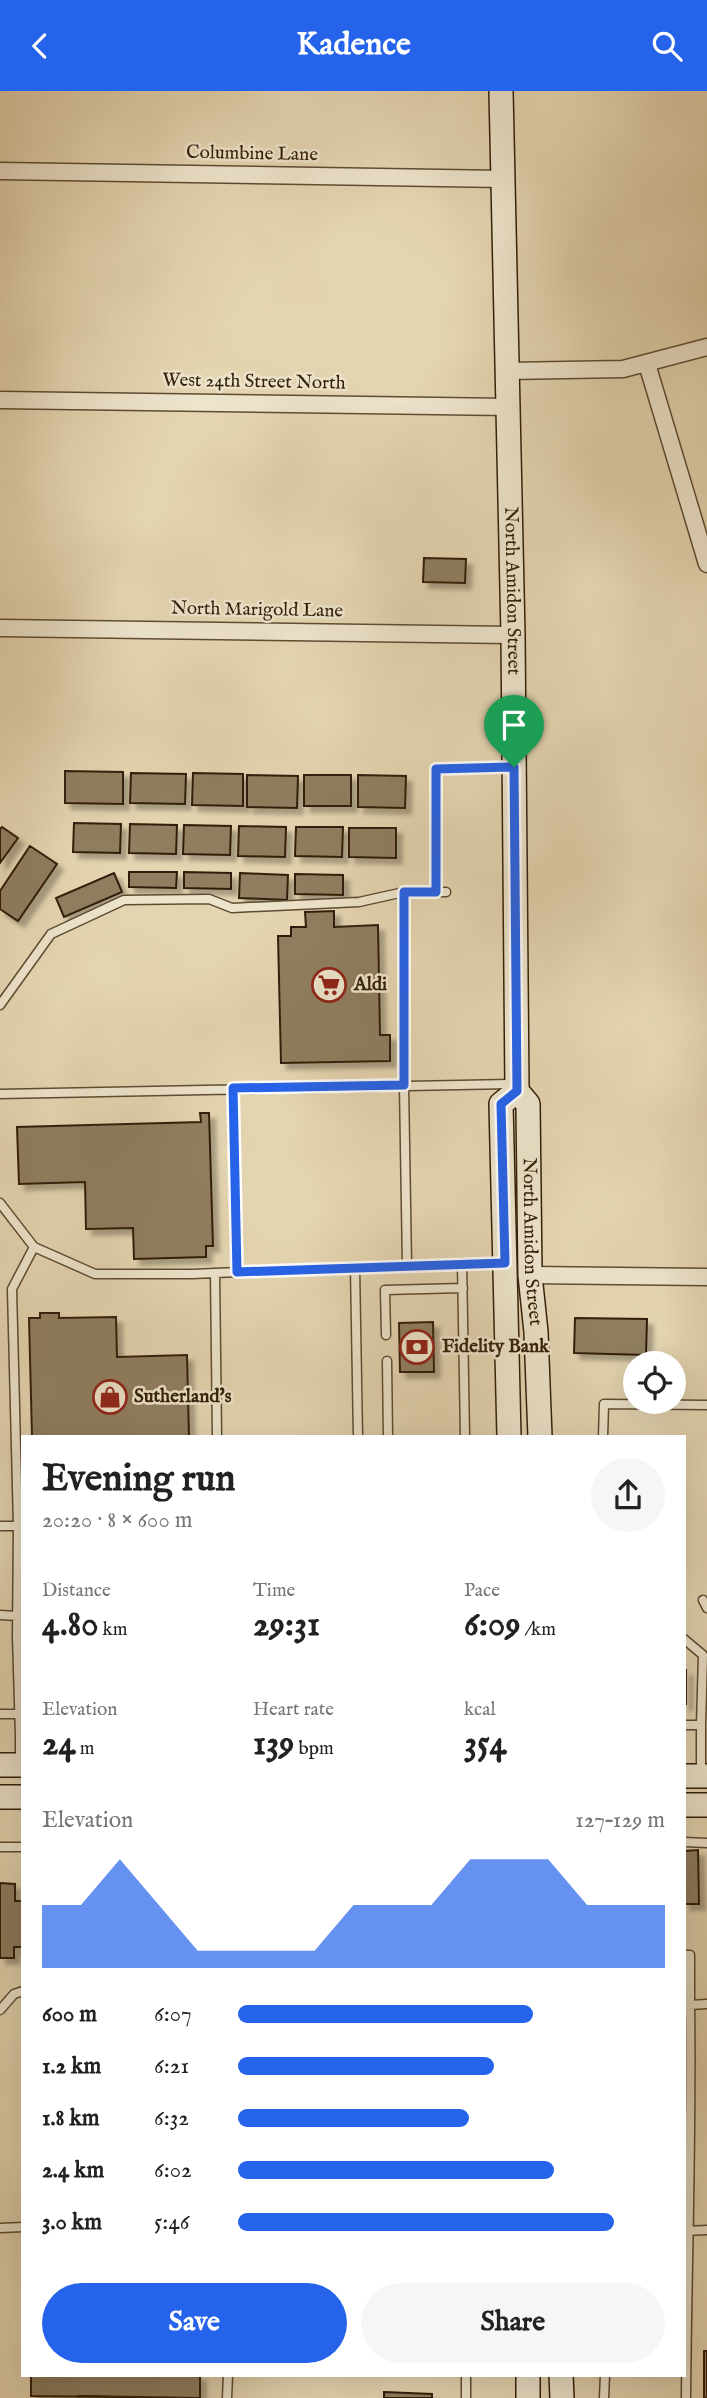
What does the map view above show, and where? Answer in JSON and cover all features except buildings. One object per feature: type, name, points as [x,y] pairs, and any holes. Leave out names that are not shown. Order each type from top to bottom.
[{"type":"main road","name":"North Amidon Street","points":[[501,91],[513,635],[517,1087],[528,1104],[530,1275],[536,1332],[540,1435]]},
{"type":"main road","name":"North Amidon Street","points":[[509,1435],[501,1104],[517,1087]]},
{"type":"main road","points":[[0,1797],[21,1797]]},
{"type":"main road","points":[[686,1805],[707,1805]]},
{"type":"main road","points":[[528,2377],[528,2398]]},
{"type":"main road","points":[[561,2377],[562,2398]]},
{"type":"street","name":"Columbine Lane","points":[[0,171],[503,179]]},
{"type":"street","points":[[507,371],[623,369],[707,347]]},
{"type":"street","points":[[647,364],[707,564]]},
{"type":"street","name":"West 24th Street North","points":[[0,400],[508,407]]},
{"type":"street","name":"North Marigold Lane","points":[[0,628],[513,635]]},
{"type":"street","points":[[530,1275],[707,1277]]},
{"type":"lane","points":[[436,892],[436,769],[514,767]]},
{"type":"lane","points":[[0,1005],[51,934],[124,900],[209,899],[232,908],[359,902],[404,892],[446,892]]},
{"type":"lane","points":[[404,892],[407,1266]]},
{"type":"lane","points":[[0,1094],[404,1085],[517,1087]]},
{"type":"lane","points":[[233,1088],[237,1272]]},
{"type":"lane","points":[[0,1203],[34,1247],[95,1274],[215,1273],[505,1263]]},
{"type":"lane","points":[[14,1765],[21,1736],[12,1289],[34,1247]]},
{"type":"lane","points":[[462,1263],[465,1435]]},
{"type":"lane","points":[[355,1267],[358,1435]]},
{"type":"lane","points":[[215,1273],[217,1435]]},
{"type":"lane","points":[[386,1335],[385,1290],[463,1287]]},
{"type":"lane","points":[[387,1361],[388,1435]]},
{"type":"lane","points":[[603,1435],[604,1404],[707,1405]]},
{"type":"lane","points":[[0,1526],[18,1526]]},
{"type":"lane","points":[[0,1615],[18,1616]]},
{"type":"lane","points":[[686,1641],[705,1655],[698,1776]]},
{"type":"lane","points":[[0,1714],[19,1714]]},
{"type":"lane","points":[[686,1725],[702,1725]]},
{"type":"lane","points":[[686,1842],[707,1843]]},
{"type":"lane","points":[[0,1847],[21,1847]]},
{"type":"lane","points":[[686,1955],[690,1955],[686,2398]]},
{"type":"lane","points":[[0,2010],[15,1994],[21,1992]]},
{"type":"lane","points":[[690,2005],[707,2004]]},
{"type":"lane","points":[[0,2228],[21,2227]]},
{"type":"lane","points":[[686,2230],[707,2230]]},
{"type":"lane","points":[[227,2398],[228,2377]]},
{"type":"lane","points":[[466,2377],[466,2398]]},
{"type":"lane","points":[[604,2398],[605,2377]]},
{"type":"place","name":"Aldi","points":[[329,985]]},
{"type":"place","name":"Fidelity Bank","points":[[417,1347]]},
{"type":"place","name":"Sutherland's","points":[[110,1397]]},
{"type":"route","points":[[514,767],[517,1091],[501,1104],[505,1263],[237,1272],[233,1088],[404,1085],[404,892],[436,892],[436,769],[514,767]]}]
